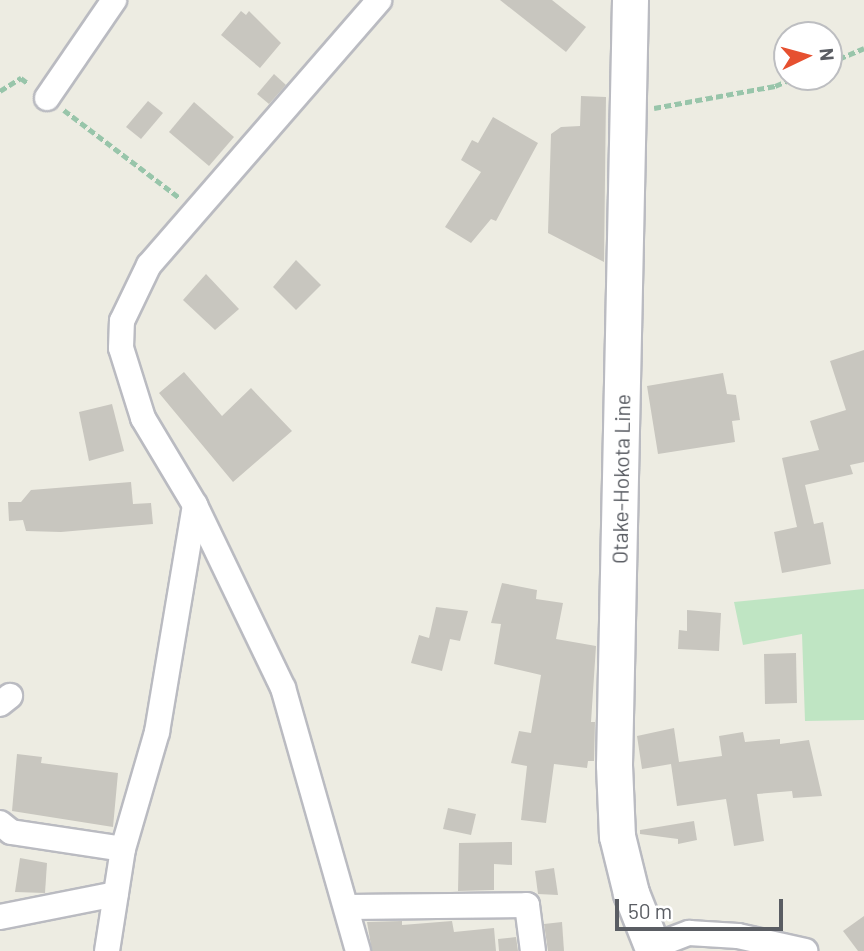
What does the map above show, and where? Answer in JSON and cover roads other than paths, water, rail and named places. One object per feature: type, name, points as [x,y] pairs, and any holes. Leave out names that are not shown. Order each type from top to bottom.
[{"type":"main road","name":"Otake-Hokota Line","points":[[630,0],[614,765],[617,836],[631,893],[653,949]]},
{"type":"street","points":[[47,98],[114,0]]},
{"type":"street","points":[[358,951],[348,907],[283,688],[195,505],[144,418],[121,348],[122,321],[131,294],[195,209],[379,0]]},
{"type":"street","points":[[107,951],[123,849],[157,732],[195,505]]},
{"type":"street","points":[[0,823],[11,832],[123,849]]},
{"type":"street","points":[[0,917],[116,894]]},
{"type":"street","points":[[348,907],[527,905],[533,951]]},
{"type":"street","points":[[653,949],[689,933],[738,936],[805,951]]}]
